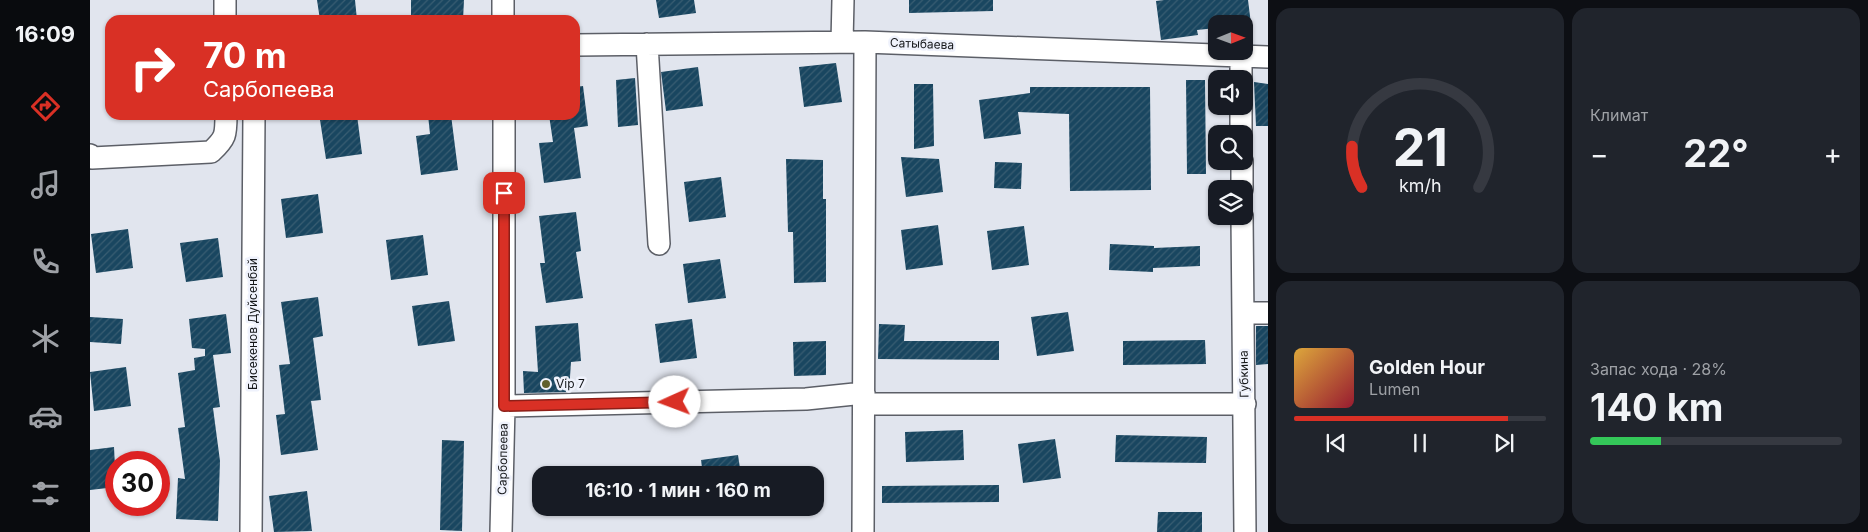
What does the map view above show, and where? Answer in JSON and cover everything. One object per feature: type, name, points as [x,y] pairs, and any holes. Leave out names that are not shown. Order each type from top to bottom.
[{"type":"street","points":[[225,0],[225,15]]},
{"type":"street","points":[[503,0],[504,15]]},
{"type":"street","points":[[842,42],[843,0]]},
{"type":"street","points":[[863,532],[866,42]]},
{"type":"street","name":"Сатыбаева","points":[[580,45],[866,42],[1208,55]]},
{"type":"street","points":[[647,44],[659,244]]},
{"type":"street","name":"Сатыбаева","points":[[1253,56],[1268,57]]},
{"type":"street","points":[[90,155],[92,158],[211,152],[223,141],[226,120]]},
{"type":"street","name":"Бисекенов Дуйсенбай","points":[[251,532],[254,120]]},
{"type":"street","name":"Сарбопеева","points":[[501,532],[504,406],[504,120]]},
{"type":"street","name":"Губкина","points":[[1242,225],[1245,532]]},
{"type":"street","points":[[1244,313],[1268,313]]},
{"type":"street","points":[[504,406],[806,399],[1244,404]]},
{"type":"building","points":[[317,0],[355,0],[356,15],[319,15]]},
{"type":"building","points":[[411,0],[464,0],[463,15],[411,15]]},
{"type":"building","points":[[656,0],[694,0],[696,13],[659,18]]},
{"type":"building","points":[[909,0],[993,0],[993,11],[909,13]]},
{"type":"building","points":[[1248,0],[1250,15],[1208,15],[1208,29],[1197,30],[1198,35],[1161,40],[1156,1]]},
{"type":"building","points":[[836,63],[842,102],[804,107],[799,67]]},
{"type":"building","points":[[698,67],[703,106],[666,111],[661,72]]},
{"type":"building","points":[[635,78],[638,125],[618,127],[616,80]]},
{"type":"building","points":[[1186,80],[1205,80],[1206,174],[1187,174]]},
{"type":"building","points":[[1254,82],[1268,84],[1268,126],[1256,126]]},
{"type":"building","points":[[914,84],[933,84],[934,146],[914,149]]},
{"type":"building","points":[[580,86],[583,86],[588,126],[574,128],[581,178],[544,183],[539,143],[553,142],[550,120],[580,120]]},
{"type":"building","points":[[1030,87],[1150,87],[1151,190],[1070,191],[1069,114],[1018,112],[1021,134],[984,139],[979,100],[1030,93]]},
{"type":"building","points":[[320,120],[358,120],[362,154],[326,159]]},
{"type":"building","points":[[429,120],[452,120],[458,170],[421,175],[416,136],[430,134]]},
{"type":"building","points":[[901,157],[939,159],[943,192],[906,197]]},
{"type":"building","points":[[786,159],[823,160],[823,199],[826,199],[826,282],[794,283],[793,232],[788,232]]},
{"type":"building","points":[[995,162],[1022,163],[1021,189],[994,188]]},
{"type":"building","points":[[721,177],[726,217],[689,222],[684,182]]},
{"type":"building","points":[[318,194],[323,233],[286,238],[281,199]]},
{"type":"building","points":[[576,212],[581,251],[576,252],[583,298],[546,303],[540,263],[545,263],[539,216]]},
{"type":"building","points":[[938,225],[943,265],[906,270],[901,230]]},
{"type":"building","points":[[1024,226],[1029,265],[992,270],[987,231]]},
{"type":"building","points":[[128,229],[133,268],[96,273],[91,234]]},
{"type":"building","points":[[423,235],[428,275],[391,280],[386,240]]},
{"type":"building","points":[[218,238],[223,277],[186,282],[180,243]]},
{"type":"building","points":[[1110,244],[1154,246],[1154,248],[1200,246],[1200,266],[1153,268],[1153,272],[1109,270]]},
{"type":"building","points":[[720,259],[726,298],[688,303],[683,264]]},
{"type":"building","points":[[318,297],[323,336],[313,338],[321,400],[311,401],[318,450],[281,455],[276,415],[285,414],[279,365],[290,364],[281,302]]},
{"type":"building","points":[[449,301],[455,341],[418,346],[412,306]]},
{"type":"building","points":[[1068,312],[1074,351],[1037,356],[1031,317]]},
{"type":"building","points":[[226,314],[231,353],[213,355],[220,407],[213,408],[220,461],[218,521],[176,519],[178,478],[185,479],[178,428],[185,427],[178,373],[195,370],[194,358],[205,356],[205,349],[192,348],[189,319]]},
{"type":"building","points":[[90,317],[123,319],[121,344],[90,342]]},
{"type":"building","points":[[692,319],[697,358],[660,363],[655,324]]},
{"type":"building","points":[[578,323],[581,361],[571,362],[569,392],[524,393],[523,371],[538,372],[535,326]]},
{"type":"building","points":[[879,324],[905,325],[904,341],[999,341],[999,360],[878,359]]},
{"type":"building","points":[[1256,326],[1268,326],[1268,364],[1256,365]]},
{"type":"building","points":[[1205,340],[1206,364],[1123,365],[1123,341]]},
{"type":"building","points":[[826,341],[826,375],[794,376],[793,342]]},
{"type":"building","points":[[126,367],[131,406],[94,411],[90,372]]},
{"type":"building","points":[[963,430],[964,460],[906,462],[905,432]]},
{"type":"building","points":[[1116,435],[1207,437],[1206,463],[1115,462]]},
{"type":"building","points":[[1055,439],[1061,478],[1023,483],[1018,444]]},
{"type":"building","points":[[442,440],[464,441],[462,531],[440,530]]},
{"type":"building","points":[[114,447],[114,451],[105,451],[105,488],[90,490],[90,450]]},
{"type":"building","points":[[738,455],[740,466],[702,466],[701,460]]},
{"type":"building","points":[[999,485],[999,502],[882,503],[882,486]]},
{"type":"building","points":[[307,491],[312,531],[274,532],[269,496]]},
{"type":"building","points":[[1158,512],[1202,512],[1202,532],[1157,532]]},
{"type":"place","name":"Vip 7","points":[[546,384]]},
{"type":"route","points":[[504,193],[504,406],[675,402]]}]
